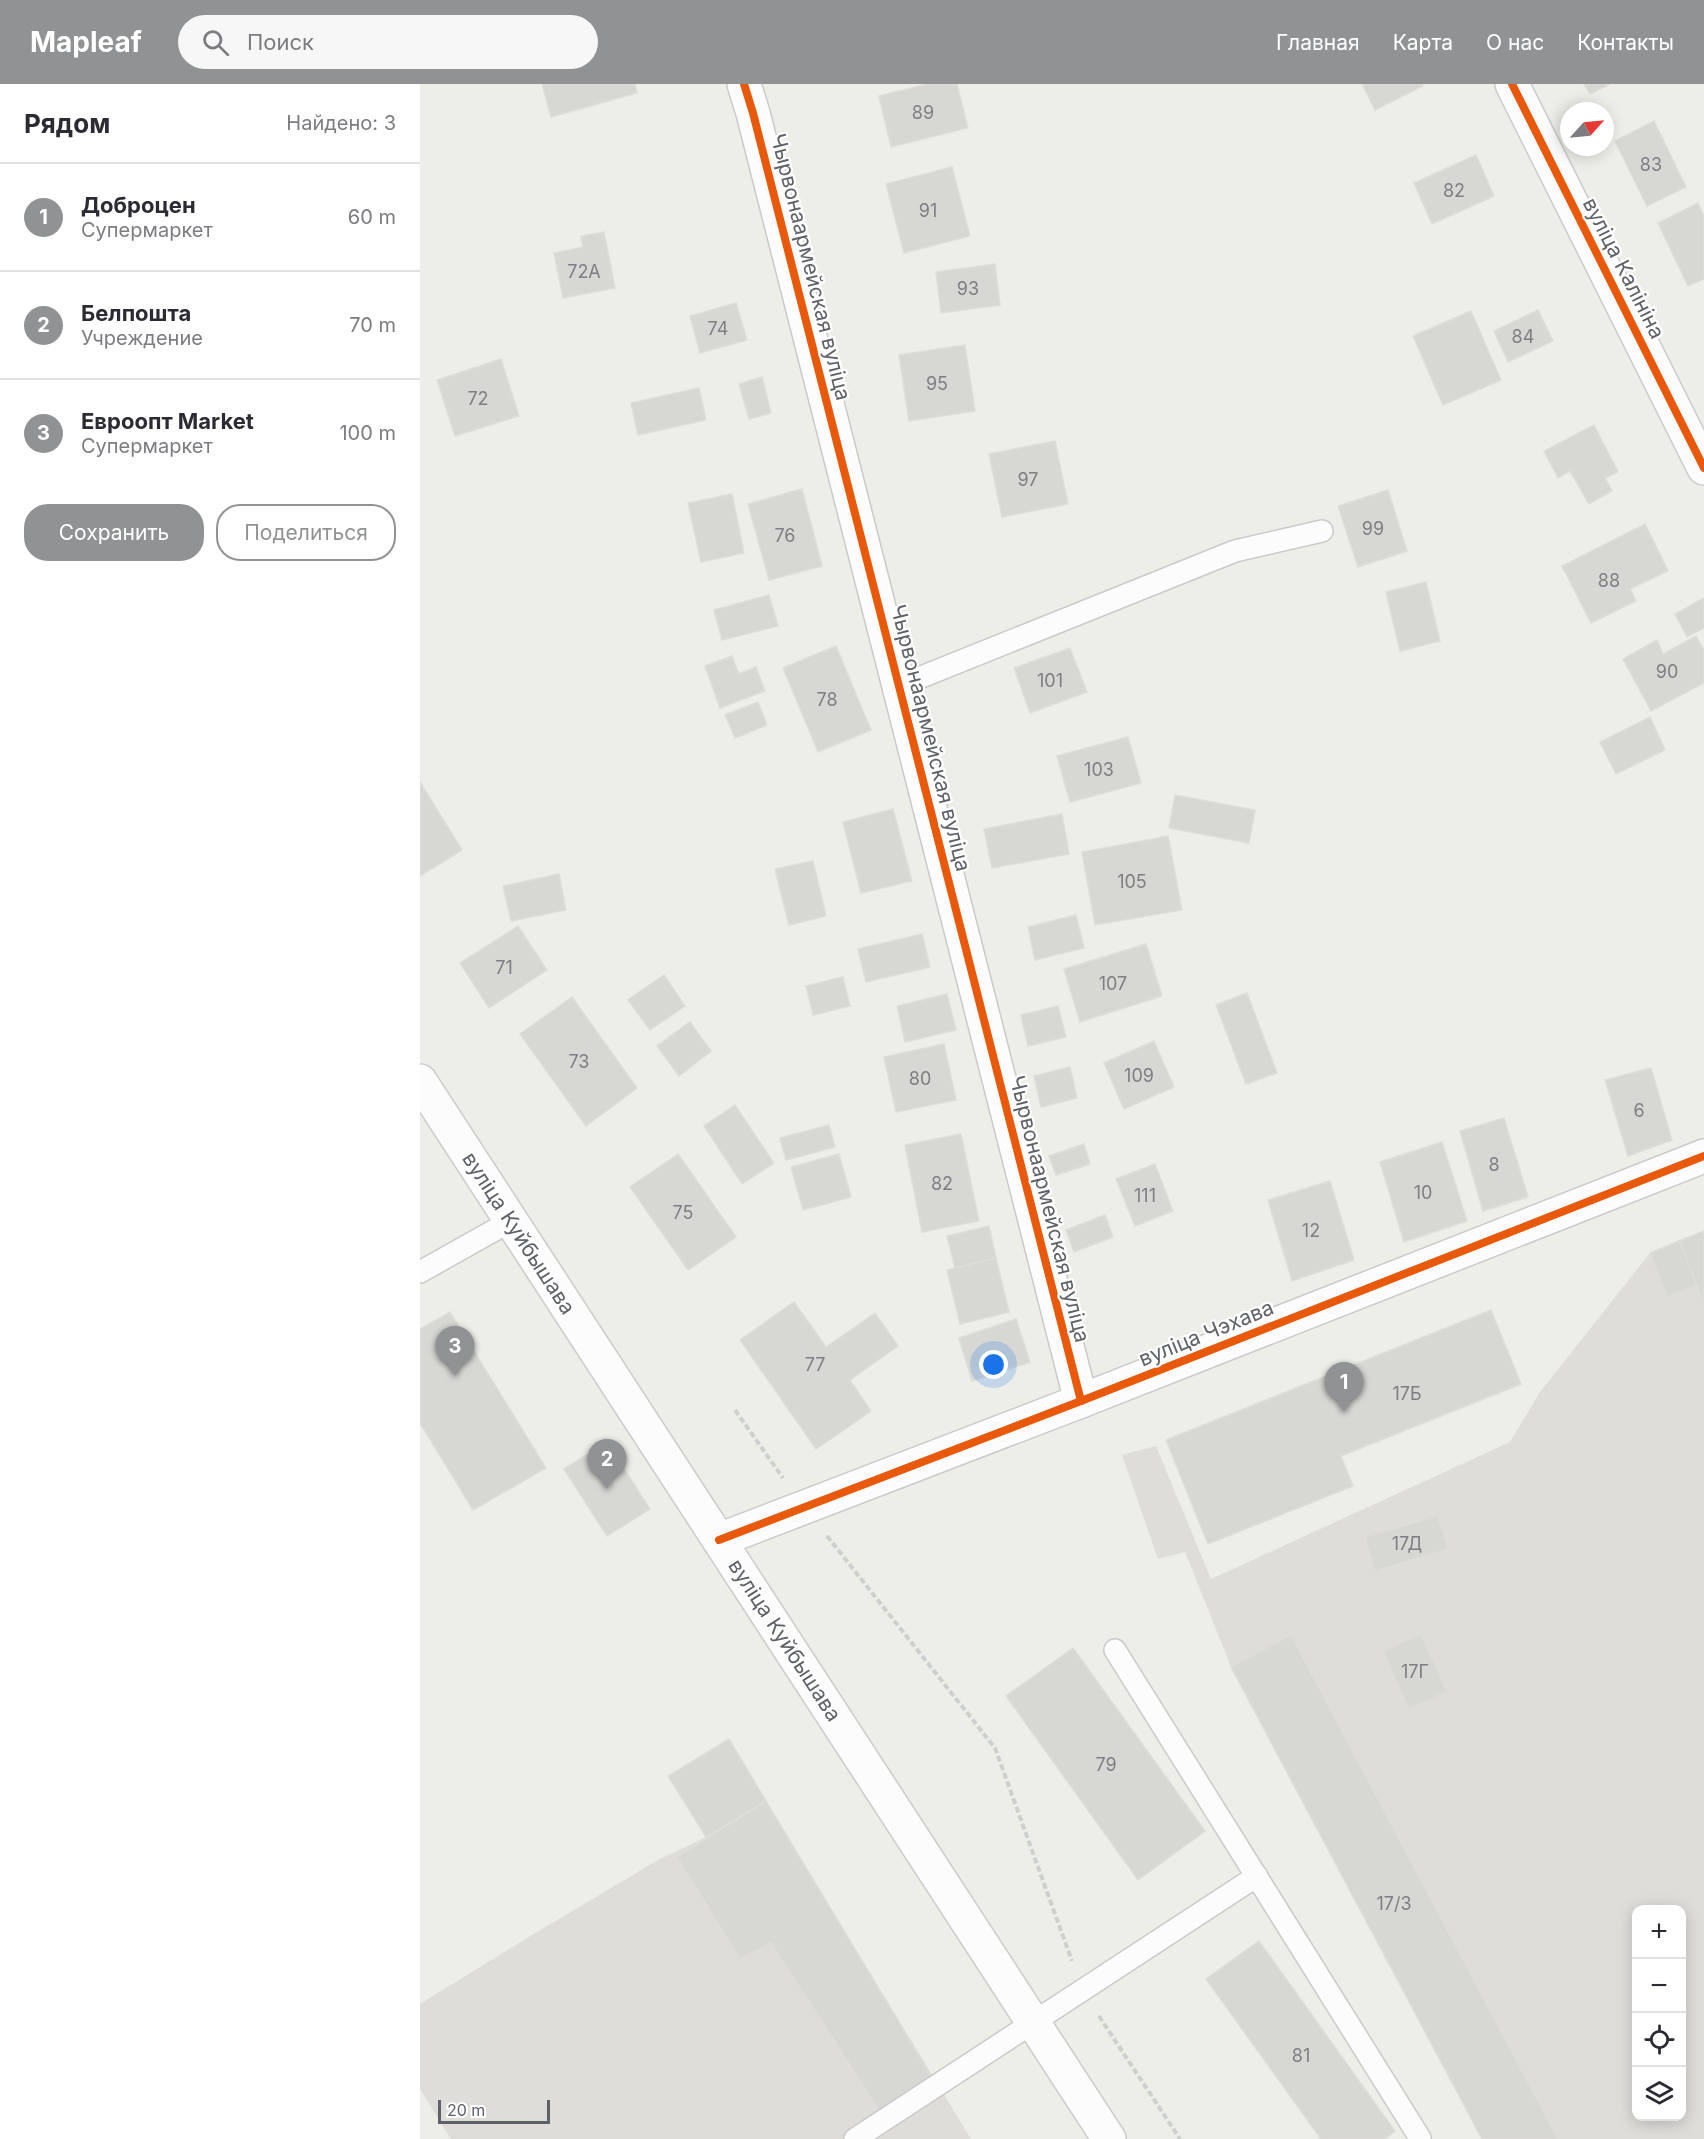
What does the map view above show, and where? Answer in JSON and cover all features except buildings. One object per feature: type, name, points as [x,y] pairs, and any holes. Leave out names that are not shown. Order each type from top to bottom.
[{"type":"street","name":"Чырвонаармейская вуліца","points":[[744,84],[1081,1401]]},
{"type":"street","name":"вуліца Калініна","points":[[1512,84],[1704,468]]},
{"type":"street","name":"вуліца Куйбышава","points":[[420,1081],[1109,2139]]},
{"type":"street","name":"вуліца Чэхава","points":[[719,1540],[1081,1401],[1704,1156]]},
{"type":"lane","points":[[899,686],[1235,551],[1323,531]]},
{"type":"lane","points":[[420,1272],[511,1221]]},
{"type":"lane","points":[[1115,1650],[1420,2138]]},
{"type":"lane","points":[[855,2139],[1257,1876]]},
{"type":"path","points":[[735,1410],[805,1508],[994,1748],[1083,1991],[1180,2139]]},
{"type":"shaded area","points":[[1704,1231],[1704,2139],[1482,2139],[1231,1667],[1185,1552],[1158,1559],[1122,1455],[1156,1446],[1211,1579],[1510,1442],[1540,1392],[1650,1253]]},
{"type":"shaded area","points":[[766,1801],[971,2139],[451,2139],[420,2089],[420,2004],[658,1860],[706,1837]]},
{"type":"cycle path","points":[[744,84],[1081,1401]]},
{"type":"cycle path","points":[[1512,84],[1704,468]]},
{"type":"cycle path","points":[[719,1540],[1081,1401],[1704,1156]]},
{"type":"place","name":"Евроопт Market","points":[[455,1376]]},
{"type":"place","name":"Доброцен","points":[[1344,1412]]},
{"type":"place","name":"Белпошта","points":[[607,1489]]}]
